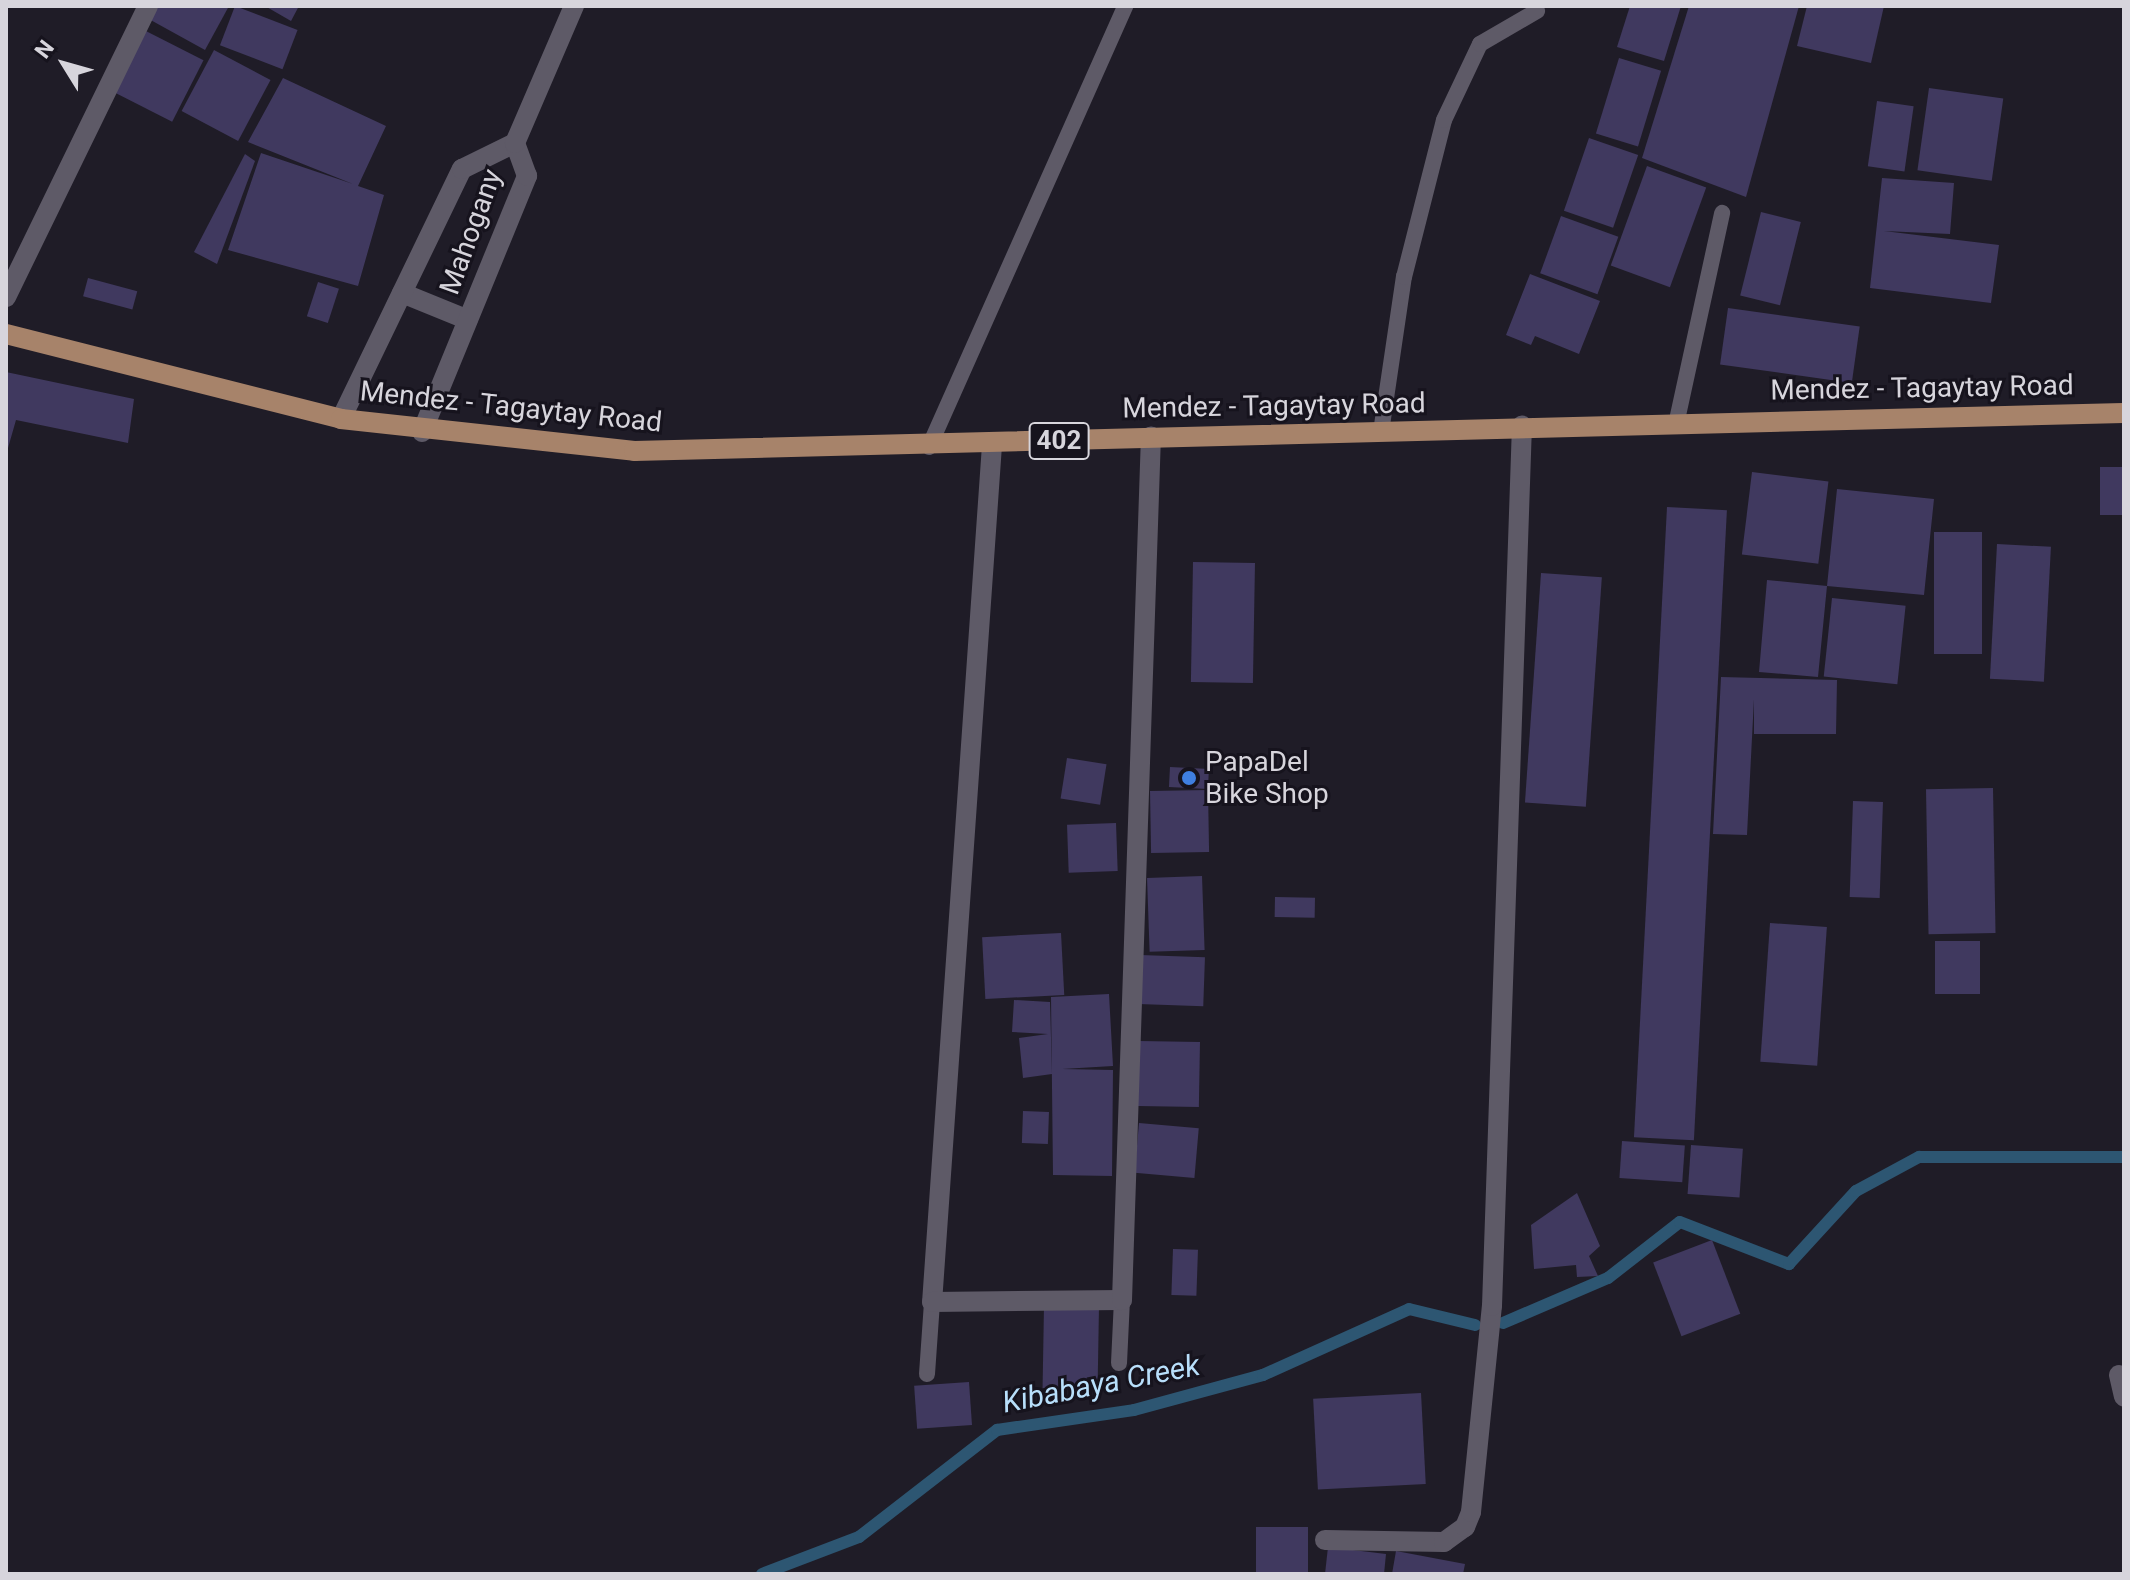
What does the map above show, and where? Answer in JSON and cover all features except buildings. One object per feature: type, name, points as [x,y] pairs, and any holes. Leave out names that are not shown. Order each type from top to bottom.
[{"type":"main road","name":"Mendez - Tagaytay Road","points":[[6,334],[341,419],[422,432],[634,451],[929,447],[1151,436],[1381,432],[1677,420],[2124,413]]},
{"type":"street","points":[[6,297],[148,6]]},
{"type":"street","name":"Mahogany","points":[[422,432],[527,176],[515,143],[574,6]]},
{"type":"street","points":[[341,419],[462,169],[515,143]]},
{"type":"street","points":[[402,293],[468,320]]},
{"type":"street","points":[[1325,1540],[1444,1542],[1465,1527],[1471,1512],[1492,1306],[1522,426]]},
{"type":"street","points":[[992,445],[932,1302],[1122,1300],[1151,436]]},
{"type":"street","points":[[2119,1375],[2124,1396]]},
{"type":"lane","points":[[929,447],[1125,6]]},
{"type":"lane","points":[[1381,432],[1404,277],[1444,120],[1480,44],[1537,11]]},
{"type":"lane","points":[[1677,420],[1722,213]]},
{"type":"lane","points":[[1119,1363],[1122,1300]]},
{"type":"lane","points":[[927,1374],[932,1302]]},
{"type":"waterway","name":"Kibabaya Creek","points":[[1503,1323],[1608,1278],[1680,1222],[1789,1264],[1856,1191],[1919,1157],[2124,1157]]},
{"type":"waterway","name":"Kibabaya Creek","points":[[762,1574],[859,1537],[997,1430],[1134,1410],[1263,1375],[1409,1309],[1475,1325]]},
{"type":"place","name":"PapaDel Bike Shop","points":[[1189,778]]}]
